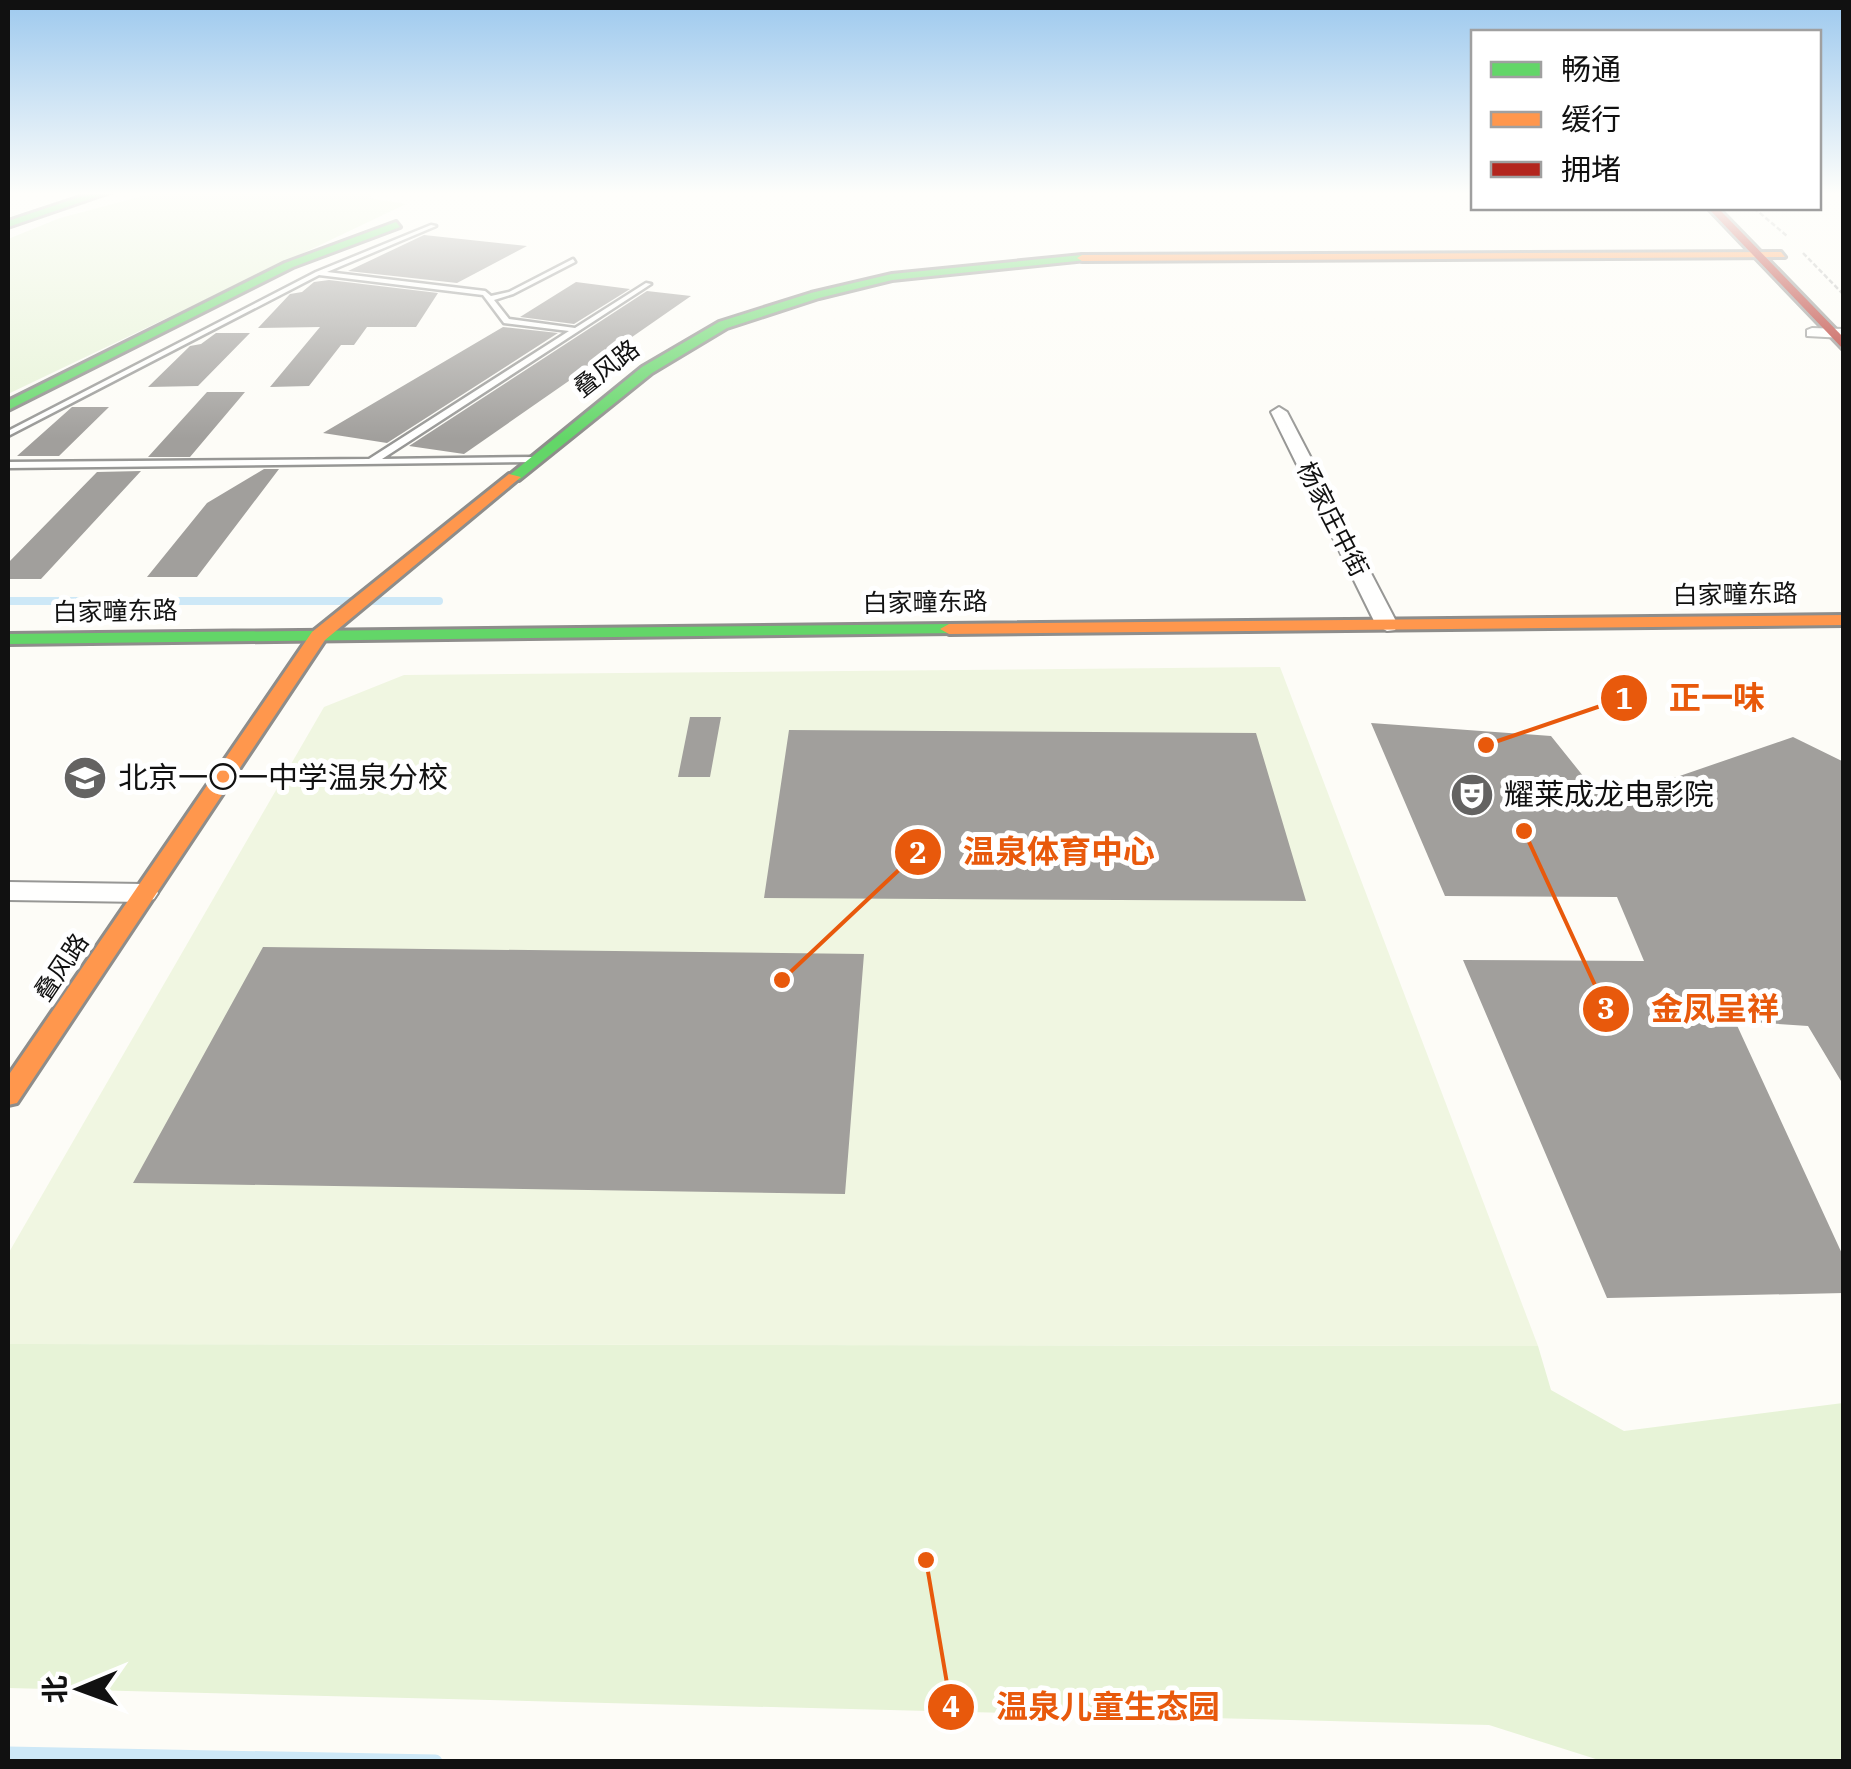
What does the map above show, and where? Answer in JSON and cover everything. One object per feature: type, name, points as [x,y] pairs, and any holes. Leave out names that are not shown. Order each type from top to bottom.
[{"type":"street","points":[[8,406],[272,274]]},
{"type":"street","name":"叠风路","points":[[8,1096],[318,636],[647,370],[698,337],[814,294],[912,274]]},
{"type":"street","points":[[1785,274],[1835,334]]},
{"type":"street","name":"杨家庄中街","points":[[1279,412],[1387,625]]},
{"type":"street","name":"白家疃东路","points":[[8,640],[1844,620]]},
{"type":"street","points":[[8,890],[144,893]]},
{"type":"lane","points":[[8,434],[317,274]]},
{"type":"lane","points":[[323,274],[485,293],[507,321],[578,330]]},
{"type":"lane","points":[[490,299],[547,274]]},
{"type":"lane","points":[[372,461],[648,284]]},
{"type":"lane","points":[[8,465],[535,460]]},
{"type":"green space","points":[[8,274],[260,274],[8,394]]},
{"type":"green space","points":[[1280,667],[1538,1346],[8,1344],[8,1254],[324,707],[404,675]]},
{"type":"green space","points":[[8,1344],[1538,1346],[1551,1390],[1624,1431],[1843,1403],[1843,1761],[1602,1761],[1489,1725],[8,1688]]},
{"type":"building","points":[[371,274],[475,274],[457,283]]},
{"type":"building","points":[[329,280],[438,293],[416,327],[367,327],[354,345],[341,345],[309,386],[270,387],[320,327],[258,328],[290,294],[302,292],[314,282]]},
{"type":"building","points":[[576,282],[630,289],[574,324],[520,317]]},
{"type":"building","points":[[647,291],[691,296],[464,454],[409,446]]},
{"type":"building","points":[[503,327],[558,333],[387,443],[323,433]]},
{"type":"building","points":[[216,333],[250,333],[198,386],[148,387],[190,346],[201,344]]},
{"type":"building","points":[[207,392],[245,392],[190,457],[148,457]]},
{"type":"building","points":[[72,407],[109,407],[59,456],[17,456]]},
{"type":"building","points":[[264,469],[279,469],[197,577],[147,577],[207,503]]},
{"type":"building","points":[[141,471],[41,579],[8,579],[8,563],[97,472]]},
{"type":"building","points":[[690,717],[721,717],[710,777],[678,777]]},
{"type":"building","points":[[1371,723],[1551,736],[1604,802],[1793,737],[1844,762],[1844,1086],[1808,1026],[1735,1021],[1844,1258],[1844,1293],[1607,1298],[1463,960],[1644,961],[1617,897],[1445,896]]},
{"type":"building","points":[[789,730],[1256,733],[1306,901],[764,898]]},
{"type":"building","points":[[263,947],[864,954],[845,1194],[133,1183]]},
{"type":"waterway","points":[[8,601],[353,601]]},
{"type":"waterway","points":[[370,601],[439,601]]},
{"type":"waterway","points":[[8,1754],[435,1762]]},
{"type":"traffic: fast","points":[[8,406],[272,274]]},
{"type":"traffic: fast","points":[[514,477],[647,370],[723,325],[815,295],[892,277],[926,274]]},
{"type":"traffic: fast","points":[[8,639],[949,629]]},
{"type":"traffic: slow","points":[[8,1096],[318,636],[514,477]]},
{"type":"traffic: slow","points":[[949,629],[1844,620]]},
{"type":"traffic: jam","points":[[1775,274],[1844,346]]},
{"type":"place","name":"正一味","points":[[1486,745]]},
{"type":"place","name":"北京一〇一中学温泉分校","points":[[85,778]]},
{"type":"place","name":"耀莱成龙电影院","points":[[1472,795]]},
{"type":"place","name":"金凤呈祥","points":[[1524,831]]},
{"type":"place","name":"温泉体育中心","points":[[782,980]]},
{"type":"place","name":"温泉儿童生态园","points":[[926,1560]]}]
